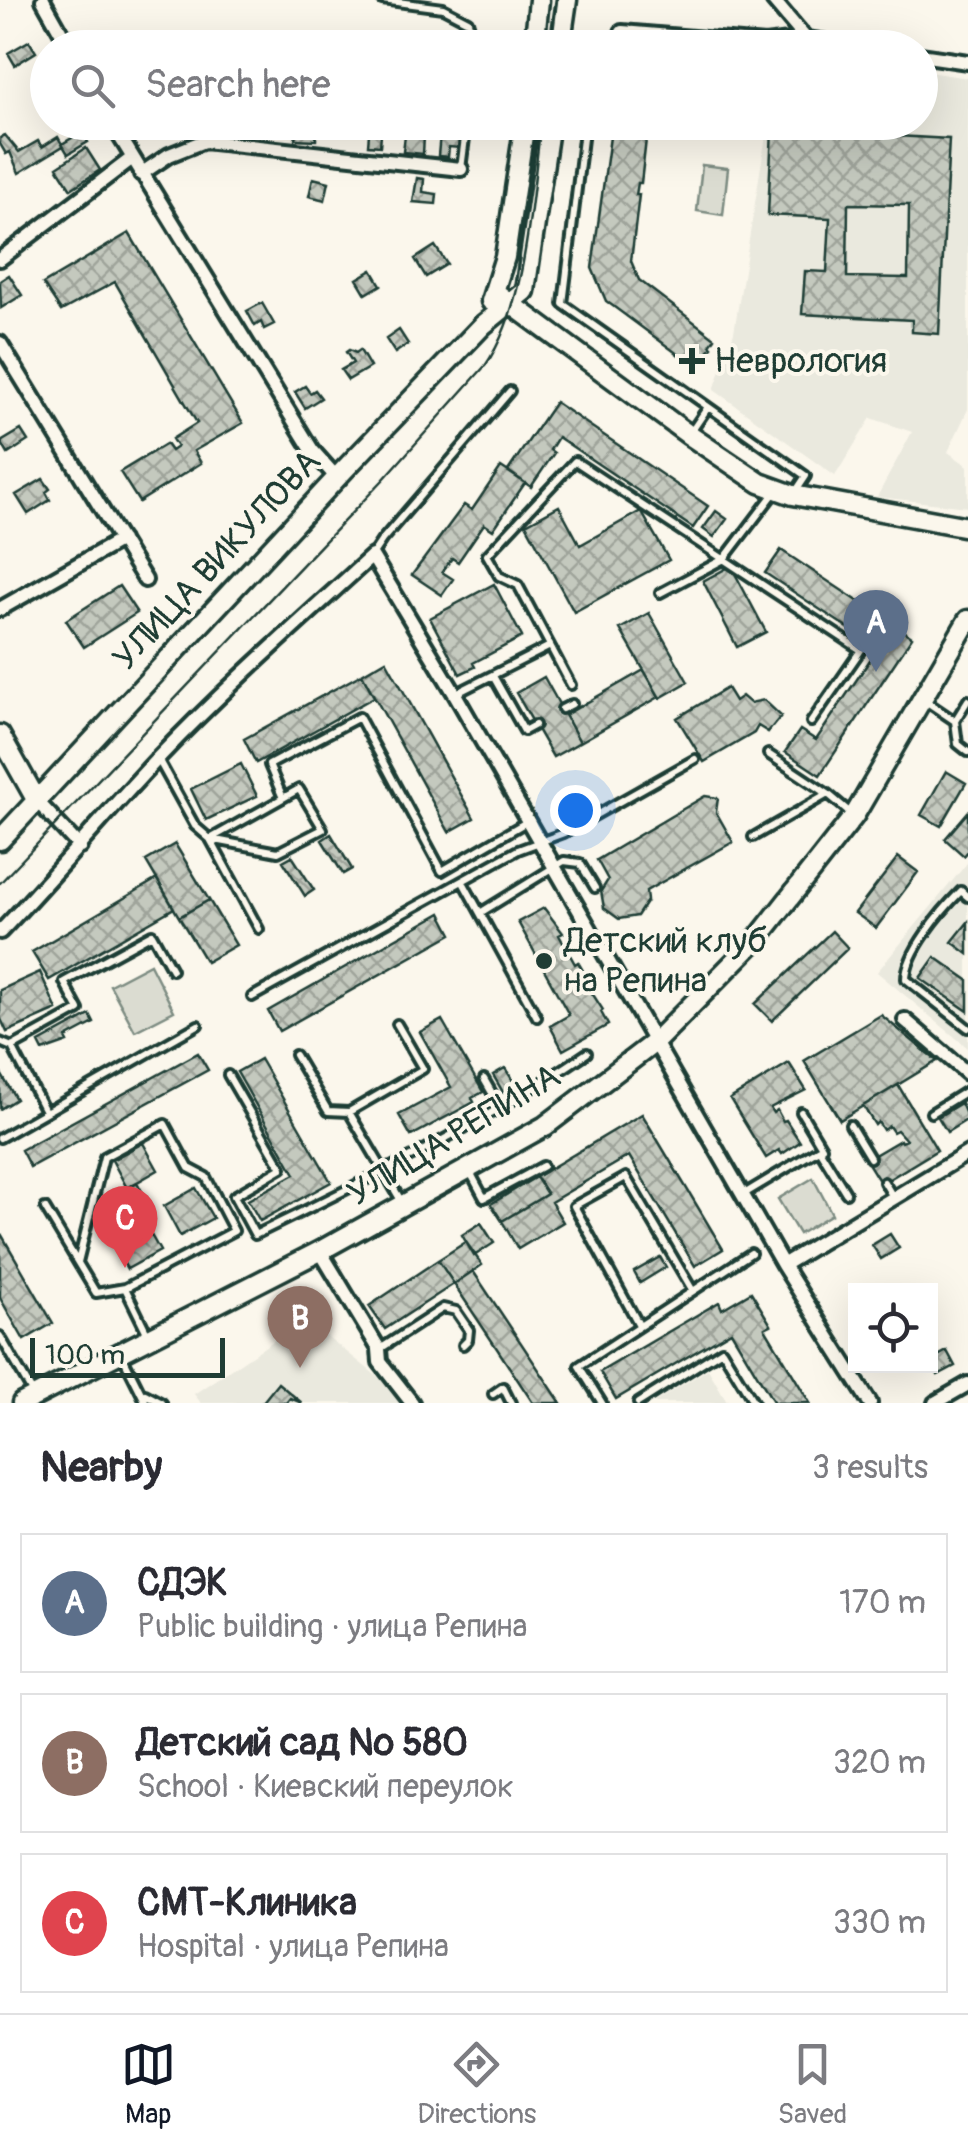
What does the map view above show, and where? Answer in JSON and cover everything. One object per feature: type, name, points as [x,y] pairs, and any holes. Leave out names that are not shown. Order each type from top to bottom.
[{"type":"street","points":[[44,0],[60,30]]},
{"type":"street","points":[[536,30],[540,0]]},
{"type":"street","points":[[562,30],[566,0]]},
{"type":"street","points":[[773,0],[798,30]]},
{"type":"street","points":[[938,58],[968,62]]},
{"type":"street","points":[[121,140],[312,450],[337,478]]},
{"type":"street","name":"УЛИЦА ВИКУЛОВА","points":[[483,326],[513,210],[523,140]]},
{"type":"street","name":"УЛИЦА ВИКУЛОВА","points":[[0,840],[337,478],[483,326],[525,291],[547,140]]},
{"type":"street","points":[[141,174],[169,155],[204,141],[461,169]]},
{"type":"street","points":[[0,259],[131,158]]},
{"type":"street","points":[[494,292],[689,435],[785,493],[968,527]]},
{"type":"street","points":[[0,343],[145,580]]},
{"type":"street","points":[[0,609],[121,540]]},
{"type":"street","points":[[0,932],[213,702],[372,556],[867,1402]]},
{"type":"street","name":"УЛИЦА РЕПИНА","points":[[28,1400],[320,1250],[545,1126],[655,1042],[758,938],[854,816],[968,620]]},
{"type":"street","points":[[0,735],[37,801],[80,848]]},
{"type":"street","points":[[900,1023],[968,1074]]},
{"type":"street","points":[[784,1265],[968,1153]]},
{"type":"street","points":[[320,1250],[379,1349],[380,1362],[412,1403]]},
{"type":"street","points":[[935,1403],[968,1384]]},
{"type":"lane","points":[[382,0],[443,8],[468,21],[471,30]]},
{"type":"lane","points":[[461,169],[465,140]]},
{"type":"lane","points":[[583,140],[562,304],[806,476],[724,559],[660,593]]},
{"type":"lane","points":[[372,556],[510,391]]},
{"type":"lane","points":[[689,435],[708,407]]},
{"type":"lane","points":[[572,686],[518,585],[499,576],[486,555],[575,461],[861,650],[812,722]]},
{"type":"lane","points":[[455,694],[550,646]]},
{"type":"lane","points":[[492,676],[524,731],[535,726]]},
{"type":"lane","points":[[923,699],[956,721]]},
{"type":"lane","points":[[968,700],[956,721],[958,744],[968,752]]},
{"type":"lane","points":[[562,709],[572,704]]},
{"type":"lane","points":[[283,798],[269,765],[359,717],[442,871],[528,821]]},
{"type":"lane","points":[[768,754],[854,816]]},
{"type":"lane","points":[[158,758],[195,826],[210,839],[259,929]]},
{"type":"lane","points":[[252,998],[518,850],[564,833],[695,758]]},
{"type":"lane","points":[[299,789],[322,829],[278,852],[210,839],[299,789]]},
{"type":"lane","points":[[754,837],[828,794]]},
{"type":"lane","points":[[480,913],[564,861],[580,863],[594,888]]},
{"type":"lane","points":[[463,882],[538,1017]]},
{"type":"lane","points":[[968,897],[961,892],[942,912],[906,967],[906,978],[968,1028]]},
{"type":"lane","points":[[12,1047],[78,1010],[64,982],[152,934],[172,970]]},
{"type":"lane","points":[[295,1054],[328,1111],[349,1112],[422,1069],[396,1024]]},
{"type":"lane","points":[[0,1138],[198,1025]]},
{"type":"lane","points":[[0,1042],[12,1047],[44,1111]]},
{"type":"lane","points":[[228,1075],[282,1168],[234,1196],[255,1235],[382,1172],[500,1107],[587,1053]]},
{"type":"lane","points":[[484,1080],[500,1107]]},
{"type":"lane","points":[[931,1113],[968,1090]]},
{"type":"lane","points":[[349,1112],[403,1205]]},
{"type":"lane","points":[[743,1195],[822,1147],[801,1112]]},
{"type":"lane","points":[[46,1208],[96,1293],[125,1288],[234,1231],[206,1178],[189,1168],[164,1124],[104,1156],[78,1262]]},
{"type":"lane","points":[[850,1125],[870,1158]]},
{"type":"lane","points":[[819,1149],[846,1194]]},
{"type":"lane","points":[[468,1168],[484,1198],[543,1166]]},
{"type":"lane","points":[[639,1325],[574,1206],[626,1177],[693,1291]]},
{"type":"lane","points":[[884,1182],[894,1198]]},
{"type":"lane","points":[[602,1403],[580,1366],[751,1252]]},
{"type":"lane","points":[[125,1288],[149,1337]]},
{"type":"lane","points":[[379,1349],[443,1308],[456,1311],[469,1330],[468,1340],[463,1344]]},
{"type":"lane","points":[[0,1336],[28,1400]]},
{"type":"lane","points":[[638,1403],[722,1350],[754,1403]]},
{"type":"lane","points":[[121,1352],[146,1403]]},
{"type":"lane","points":[[493,1394],[503,1387],[511,1403]]},
{"type":"lane","points":[[144,1394],[162,1403]]},
{"type":"shaded area","points":[[938,74],[968,78],[968,409],[948,452],[968,466],[968,507],[877,497],[912,432],[871,418],[835,476],[714,390],[734,332],[765,140],[938,140]]},
{"type":"shaded area","points":[[702,165],[728,168],[723,215],[697,211]]},
{"type":"shaded area","points":[[968,862],[968,1048],[877,972]]},
{"type":"shaded area","points":[[150,964],[174,1011],[135,1031],[110,985]]},
{"type":"shaded area","points":[[813,1178],[832,1214],[799,1234],[778,1199]]},
{"type":"shaded area","points":[[318,1329],[398,1393],[404,1403],[201,1403],[194,1394],[288,1331],[301,1343]]},
{"type":"shaded area","points":[[708,1369],[728,1403],[653,1403]]},
{"type":"building","points":[[30,43],[30,56],[15,65],[8,53]]},
{"type":"building","points":[[5,135],[19,152],[38,141],[42,147],[60,140],[63,146],[19,173],[0,138]]},
{"type":"building","points":[[949,139],[939,334],[912,332],[912,320],[802,314],[805,271],[827,272],[830,218],[768,215],[771,140]],"holes":[[[848,204],[909,205],[908,278],[847,277]]]},
{"type":"building","points":[[69,140],[88,142],[68,154],[62,144]]},
{"type":"building","points":[[368,140],[380,140],[380,146],[368,145]]},
{"type":"building","points":[[404,140],[424,140],[423,154],[403,152]]},
{"type":"building","points":[[439,140],[460,140],[459,148],[449,147],[448,157],[438,156]]},
{"type":"building","points":[[610,140],[646,140],[636,195],[631,261],[639,280],[715,338],[712,347],[694,366],[606,301],[592,268]]},
{"type":"building","points":[[86,148],[100,170],[71,189],[57,167]]},
{"type":"building","points":[[313,178],[329,182],[325,200],[309,196]]},
{"type":"building","points":[[417,178],[424,179],[423,192],[437,194],[436,204],[413,202]]},
{"type":"building","points":[[129,233],[243,423],[194,451],[201,463],[139,502],[120,472],[166,444],[171,451],[177,447],[172,439],[197,423],[115,282],[61,311],[43,284]]},
{"type":"building","points":[[435,246],[447,264],[426,277],[415,259]]},
{"type":"building","points":[[372,270],[381,285],[366,294],[357,279]]},
{"type":"building","points":[[9,275],[22,295],[1,308],[0,281]]},
{"type":"building","points":[[262,303],[274,324],[264,329],[261,322],[255,326],[247,311]]},
{"type":"building","points":[[399,330],[408,344],[395,353],[386,339]]},
{"type":"building","points":[[360,350],[370,367],[348,380],[341,370],[353,363],[346,352]]},
{"type":"building","points":[[305,386],[321,398],[305,408],[295,392]]},
{"type":"building","points":[[555,402],[708,506],[693,528],[558,437],[550,450],[554,453],[531,487],[508,471]]},
{"type":"building","points":[[21,430],[28,441],[8,454],[1,442]]},
{"type":"building","points":[[501,467],[525,483],[493,530],[484,524],[458,562],[452,558],[442,572],[453,579],[442,595],[412,575],[464,505],[472,510]]},
{"type":"building","points":[[43,479],[50,489],[46,492],[50,500],[28,514],[16,495]]},
{"type":"building","points":[[559,506],[580,545],[641,511],[669,560],[574,612],[526,524]]},
{"type":"building","points":[[716,511],[727,519],[714,537],[703,529]]},
{"type":"building","points":[[781,550],[912,637],[820,775],[785,752],[800,730],[816,740],[878,648],[765,573]]},
{"type":"building","points":[[731,566],[766,632],[737,647],[703,581]]},
{"type":"building","points":[[494,584],[522,637],[460,674],[430,618]]},
{"type":"building","points":[[119,586],[137,613],[84,647],[66,620]]},
{"type":"building","points":[[649,613],[688,682],[660,698],[620,629]]},
{"type":"building","points":[[386,660],[474,818],[449,832],[362,674]]},
{"type":"building","points":[[644,670],[659,697],[580,742],[565,715]]},
{"type":"building","points":[[362,674],[374,697],[256,763],[244,739]]},
{"type":"building","points":[[544,677],[580,742],[553,757],[516,693]]},
{"type":"building","points":[[727,688],[735,701],[742,696],[750,703],[764,700],[781,716],[768,732],[758,726],[754,733],[704,762],[677,718]]},
{"type":"building","points":[[241,764],[257,796],[206,820],[191,789]]},
{"type":"building","points":[[946,771],[966,783],[941,826],[921,815]]},
{"type":"building","points":[[705,796],[718,798],[716,812],[733,842],[646,891],[647,901],[637,916],[619,919],[604,908],[601,891],[608,880],[597,860]]},
{"type":"building","points":[[968,812],[968,851],[964,856],[945,839]]},
{"type":"building","points":[[331,834],[352,869],[343,874],[322,840]]},
{"type":"building","points":[[175,844],[209,900],[179,917],[146,861]]},
{"type":"building","points":[[292,856],[314,890],[305,896],[283,861]]},
{"type":"building","points":[[898,857],[918,872],[876,928],[855,913]]},
{"type":"building","points":[[157,879],[174,908],[49,980],[32,952]]},
{"type":"building","points":[[209,900],[236,945],[206,962],[179,917]]},
{"type":"building","points":[[544,908],[563,933],[559,935],[585,974],[581,976],[608,1025],[563,1050],[550,1026],[569,1015],[518,922]]},
{"type":"building","points":[[441,913],[452,934],[279,1031],[268,1011]]},
{"type":"building","points":[[968,922],[968,954],[952,942]]},
{"type":"building","points":[[832,931],[848,948],[772,1021],[755,1004]]},
{"type":"building","points":[[935,957],[968,980],[968,1011],[920,978]]},
{"type":"building","points":[[40,972],[57,1010],[7,1032],[0,1017],[0,990]]},
{"type":"building","points":[[90,1015],[94,1023],[66,1038],[68,1042],[43,1051],[39,1043]]},
{"type":"building","points":[[881,1015],[937,1061],[840,1120],[804,1061]]},
{"type":"building","points":[[442,1020],[483,1092],[472,1098],[474,1102],[411,1136],[399,1115],[451,1087],[420,1032]]},
{"type":"building","points":[[198,1053],[208,1070],[30,1167],[21,1150]]},
{"type":"building","points":[[260,1059],[331,1182],[260,1221],[248,1200],[295,1174],[237,1072]]},
{"type":"building","points":[[789,1063],[806,1090],[770,1108],[786,1120],[800,1142],[782,1154],[779,1150],[766,1158],[730,1099]]},
{"type":"building","points":[[505,1068],[517,1087],[504,1094],[493,1075]]},
{"type":"building","points":[[0,1072],[16,1099],[0,1109]]},
{"type":"building","points":[[898,1085],[937,1150],[881,1184],[866,1160],[906,1140],[889,1126],[883,1130],[878,1122],[875,1125],[863,1106]]},
{"type":"building","points":[[961,1103],[968,1119],[947,1132],[938,1117]]},
{"type":"building","points":[[642,1114],[723,1249],[695,1266],[629,1156],[551,1202],[563,1222],[518,1249],[502,1221],[547,1194],[536,1177]]},
{"type":"building","points":[[143,1143],[158,1170],[127,1188],[112,1160]]},
{"type":"building","points":[[536,1177],[547,1194],[502,1221],[491,1204]]},
{"type":"building","points":[[137,1182],[153,1212],[123,1229],[106,1199]]},
{"type":"building","points":[[196,1188],[213,1218],[180,1236],[164,1206]]},
{"type":"building","points":[[142,1219],[160,1251],[127,1269],[109,1237]]},
{"type":"building","points":[[481,1223],[494,1243],[474,1256],[462,1235]]},
{"type":"building","points":[[0,1232],[53,1323],[24,1340],[0,1298]]},
{"type":"building","points":[[890,1234],[899,1248],[881,1259],[872,1245]]},
{"type":"building","points":[[466,1242],[482,1265],[454,1284],[438,1260]]},
{"type":"building","points":[[660,1257],[666,1267],[640,1283],[634,1272]]},
{"type":"building","points":[[438,1260],[454,1284],[385,1329],[369,1306]]},
{"type":"building","points":[[473,1271],[561,1403],[533,1403],[454,1284]]},
{"type":"building","points":[[751,1292],[771,1325],[765,1328],[810,1403],[774,1403],[731,1331],[616,1399],[600,1372],[719,1302],[722,1309]]},
{"type":"building","points":[[947,1351],[955,1366],[938,1375],[938,1356]]},
{"type":"building","points":[[278,1383],[302,1403],[290,1398],[286,1403],[262,1403]]},
{"type":"tram line","points":[[553,30],[557,0]]},
{"type":"tram line","points":[[0,883],[383,480],[485,366],[499,341],[519,281],[539,140]]},
{"type":"place","name":"Неврология","points":[[692,361]]},
{"type":"place","name":"СДЭК","points":[[876,672]]},
{"type":"place","name":"Детский клуб на Репина","points":[[544,961]]},
{"type":"place","name":"СМТ-Клиника","points":[[125,1268]]},
{"type":"place","name":"Детский сад № 580","points":[[300,1368]]}]
